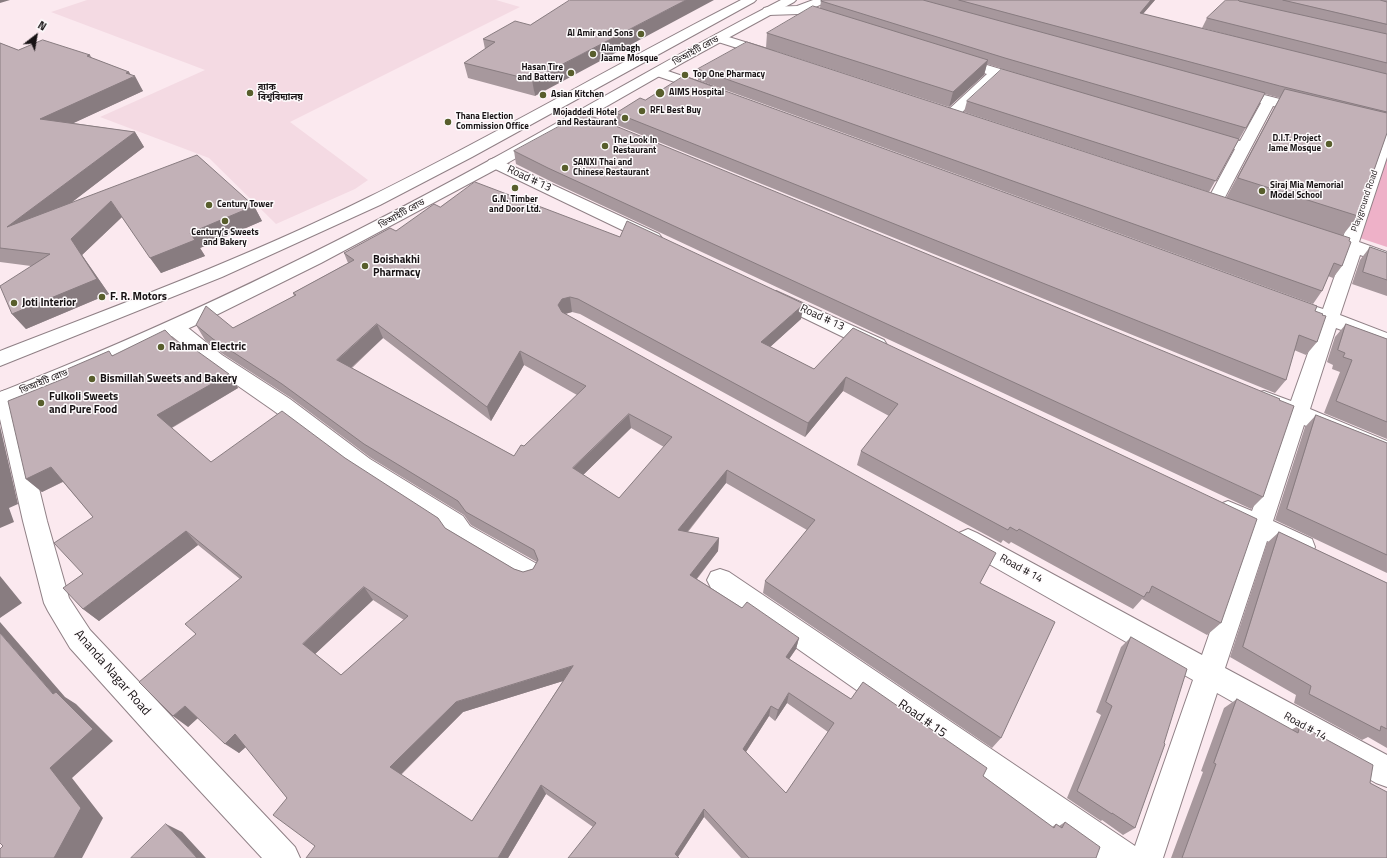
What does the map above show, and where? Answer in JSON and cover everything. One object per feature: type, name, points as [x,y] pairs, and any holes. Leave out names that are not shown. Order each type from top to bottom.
[{"type":"street","name":"ডিআইটি রোড","points":[[0,359],[156,299],[245,261],[366,205],[426,175],[750,0]]},
{"type":"street","name":"ডিআইটি রোড","points":[[3,399],[175,328],[280,278],[495,163],[790,0]]},
{"type":"street","points":[[799,10],[823,0]]},
{"type":"street","points":[[768,11],[799,10],[821,16]]},
{"type":"street","points":[[719,38],[779,58]]},
{"type":"street","points":[[944,56],[1034,84]]},
{"type":"street","points":[[659,72],[719,94]]},
{"type":"street","points":[[952,114],[996,72]]},
{"type":"street","points":[[1223,88],[1320,114]]},
{"type":"street","points":[[1215,201],[1269,100]]},
{"type":"street","points":[[937,109],[967,119]]},
{"type":"street","points":[[579,116],[601,125]]},
{"type":"street","name":"Playground Road","points":[[1147,858],[1329,319],[1385,131]]},
{"type":"street","points":[[1192,132],[1245,147]]},
{"type":"street","name":"Road # 13","points":[[495,163],[668,245]]},
{"type":"street","points":[[1200,196],[1230,206]]},
{"type":"street","points":[[1304,230],[1387,258]]},
{"type":"street","name":"Road # 13","points":[[762,290],[891,352]]},
{"type":"street","points":[[1285,302],[1387,340]]},
{"type":"street","points":[[175,328],[215,360],[282,405],[362,465],[454,523],[461,533],[528,572]]},
{"type":"street","points":[[1246,392],[1387,450]]},
{"type":"street","name":"Ananda Nagar Road","points":[[3,399],[57,603],[80,639],[161,728],[284,858]]},
{"type":"street","points":[[1209,502],[1323,557]]},
{"type":"street","name":"Road # 14","points":[[946,528],[1387,772]]},
{"type":"street","name":"Road # 15","points":[[720,580],[1124,858]]},
{"type":"shaded area","name":"ব্র্যাক বিশ্ববিদ্যালয়","points":[[87,0],[496,0],[520,7],[290,122],[368,180],[355,189],[276,224],[209,158],[100,117],[205,70],[51,12]]},
{"type":"shaded area","points":[[1387,149],[1387,247],[1354,236]]},
{"type":"building","points":[[570,0],[686,0],[532,80],[464,63],[495,42],[483,39],[515,21],[530,25]]},
{"type":"building","points":[[923,0],[1265,93],[1246,128],[1005,58],[821,1]]},
{"type":"building","points":[[959,0],[1151,0],[1140,13],[1387,74],[1387,112],[1280,86]]},
{"type":"building","points":[[1226,0],[1238,0],[1387,34],[1387,63],[1207,18]]},
{"type":"building","points":[[1283,0],[1380,0],[1387,2],[1387,24]]},
{"type":"building","points":[[813,6],[988,60],[953,92],[767,33]]},
{"type":"building","points":[[43,40],[90,55],[87,56],[129,72],[126,73],[135,76],[40,119],[135,132],[7,227],[197,155],[254,206],[190,233],[195,240],[150,258],[111,201],[71,239],[97,279],[12,314],[0,286],[50,254],[0,248],[0,43],[18,50]]},
{"type":"building","points":[[747,42],[1350,238],[1349,241],[1351,242],[1342,266],[1334,263],[1322,291],[698,69]]},
{"type":"building","points":[[1002,69],[1239,139],[1216,181],[967,101]]},
{"type":"building","points":[[684,76],[1317,306],[1315,311],[1326,316],[1317,342],[1299,335],[1286,380],[616,113],[640,98],[645,100]]},
{"type":"building","points":[[1285,89],[1387,113],[1387,133],[1358,216],[1238,178]]},
{"type":"building","points":[[584,113],[1294,406],[1263,497],[514,151]]},
{"type":"building","points":[[475,182],[620,237],[627,221],[804,304],[761,342],[814,369],[853,328],[1257,519],[1221,623],[1152,586],[1149,593],[1147,592],[1144,597],[1019,529],[1017,531],[1010,527],[1008,530],[861,451],[898,404],[846,377],[808,423],[578,299],[570,297],[562,299],[558,305],[562,312],[996,553],[980,583],[1055,622],[1001,738],[765,581],[815,520],[727,470],[678,530],[719,538],[690,575],[742,608],[747,602],[799,638],[786,657],[851,699],[863,682],[987,768],[983,776],[1054,828],[1056,824],[1062,828],[1065,822],[1100,847],[1096,858],[749,858],[704,809],[675,854],[679,858],[568,858],[596,823],[541,785],[498,858],[306,858],[315,846],[273,815],[287,798],[235,734],[225,744],[185,706],[173,716],[139,682],[196,634],[185,624],[242,577],[186,531],[83,609],[63,588],[83,574],[54,543],[93,517],[51,467],[26,479],[8,401],[68,377],[65,370],[109,351],[112,356],[165,330],[183,349],[186,343],[229,374],[157,415],[211,462],[282,411],[345,458],[438,518],[445,528],[514,569],[523,572],[533,569],[538,560],[534,550],[466,512],[458,501],[364,444],[282,384],[213,339],[196,325],[206,306],[233,328],[296,295],[293,293],[354,260],[344,253],[390,228],[396,231],[434,204],[440,207]],"holes":[[[377,324],[487,407],[520,351],[586,386],[524,446],[521,445],[514,456],[337,360]],[[629,414],[672,437],[619,498],[573,468]],[[364,587],[408,616],[341,675],[303,644]],[[573,666],[472,821],[390,767],[456,702]],[[789,693],[834,723],[786,793],[743,749],[771,706],[778,710]]]},
{"type":"building","points":[[1370,247],[1387,253],[1387,280],[1363,272]]},
{"type":"building","points":[[1346,324],[1387,339],[1387,422],[1336,401],[1352,360],[1343,357],[1345,353],[1338,350]]},
{"type":"building","points":[[1316,415],[1387,443],[1387,555],[1287,509]]},
{"type":"building","points":[[1279,532],[1387,583],[1387,729],[1381,726],[1380,731],[1309,694],[1311,686],[1243,647]]},
{"type":"building","points":[[0,633],[53,694],[56,692],[93,729],[50,768],[81,808],[54,858],[0,858],[0,849],[3,846],[0,843]]},
{"type":"building","points":[[1131,637],[1187,669],[1164,743],[1165,744],[1135,828],[1077,791],[1112,706],[1106,702]]},
{"type":"building","points":[[1237,699],[1298,733],[1300,725],[1373,765],[1370,783],[1387,792],[1387,858],[1182,858],[1216,764],[1214,763]]},
{"type":"building","points":[[166,824],[197,858],[131,858]]},
{"type":"place","name":"Al Amir and Sons","points":[[641,34]]},
{"type":"place","name":"Alambagh Jaame Mosque","points":[[593,54]]},
{"type":"place","name":"Hasan Tire and Battery","points":[[571,73]]},
{"type":"place","name":"Top One Pharmacy","points":[[685,75]]},
{"type":"place","name":"ব্র্যাক বিশ্ববিদ্যালয়","points":[[250,93]]},
{"type":"place","name":"AIMS Hospital","points":[[660,93]]},
{"type":"place","name":"Asian Kitchen","points":[[543,95]]},
{"type":"place","name":"RFL Best Buy","points":[[642,111]]},
{"type":"place","name":"Mojaddedi Hotel and Restaurant","points":[[625,118]]},
{"type":"place","name":"Thana Election Commission Office","points":[[448,122]]},
{"type":"place","name":"D.I.T. Project Jame Mosque","points":[[1329,144]]},
{"type":"place","name":"The Look In Restaurant","points":[[605,146]]},
{"type":"place","name":"SANXI Thai and Chinese Restaurant","points":[[565,168]]},
{"type":"place","name":"G.N. Timber and Door Ltd.","points":[[515,188]]},
{"type":"place","name":"Siraj Mia Memorial Model School","points":[[1262,191]]},
{"type":"place","name":"Century Tower","points":[[209,205]]},
{"type":"place","name":"Century’s Sweets and Bakery","points":[[225,221]]},
{"type":"place","name":"Boishakhi Pharmacy","points":[[365,266]]},
{"type":"place","name":"F. R. Motors","points":[[102,297]]},
{"type":"place","name":"Joti Interior","points":[[14,303]]},
{"type":"place","name":"Rahman Electric","points":[[161,347]]},
{"type":"place","name":"Bismillah Sweets and Bakery","points":[[92,379]]},
{"type":"place","name":"Fulkoli Sweets and Pure Food","points":[[41,403]]}]
